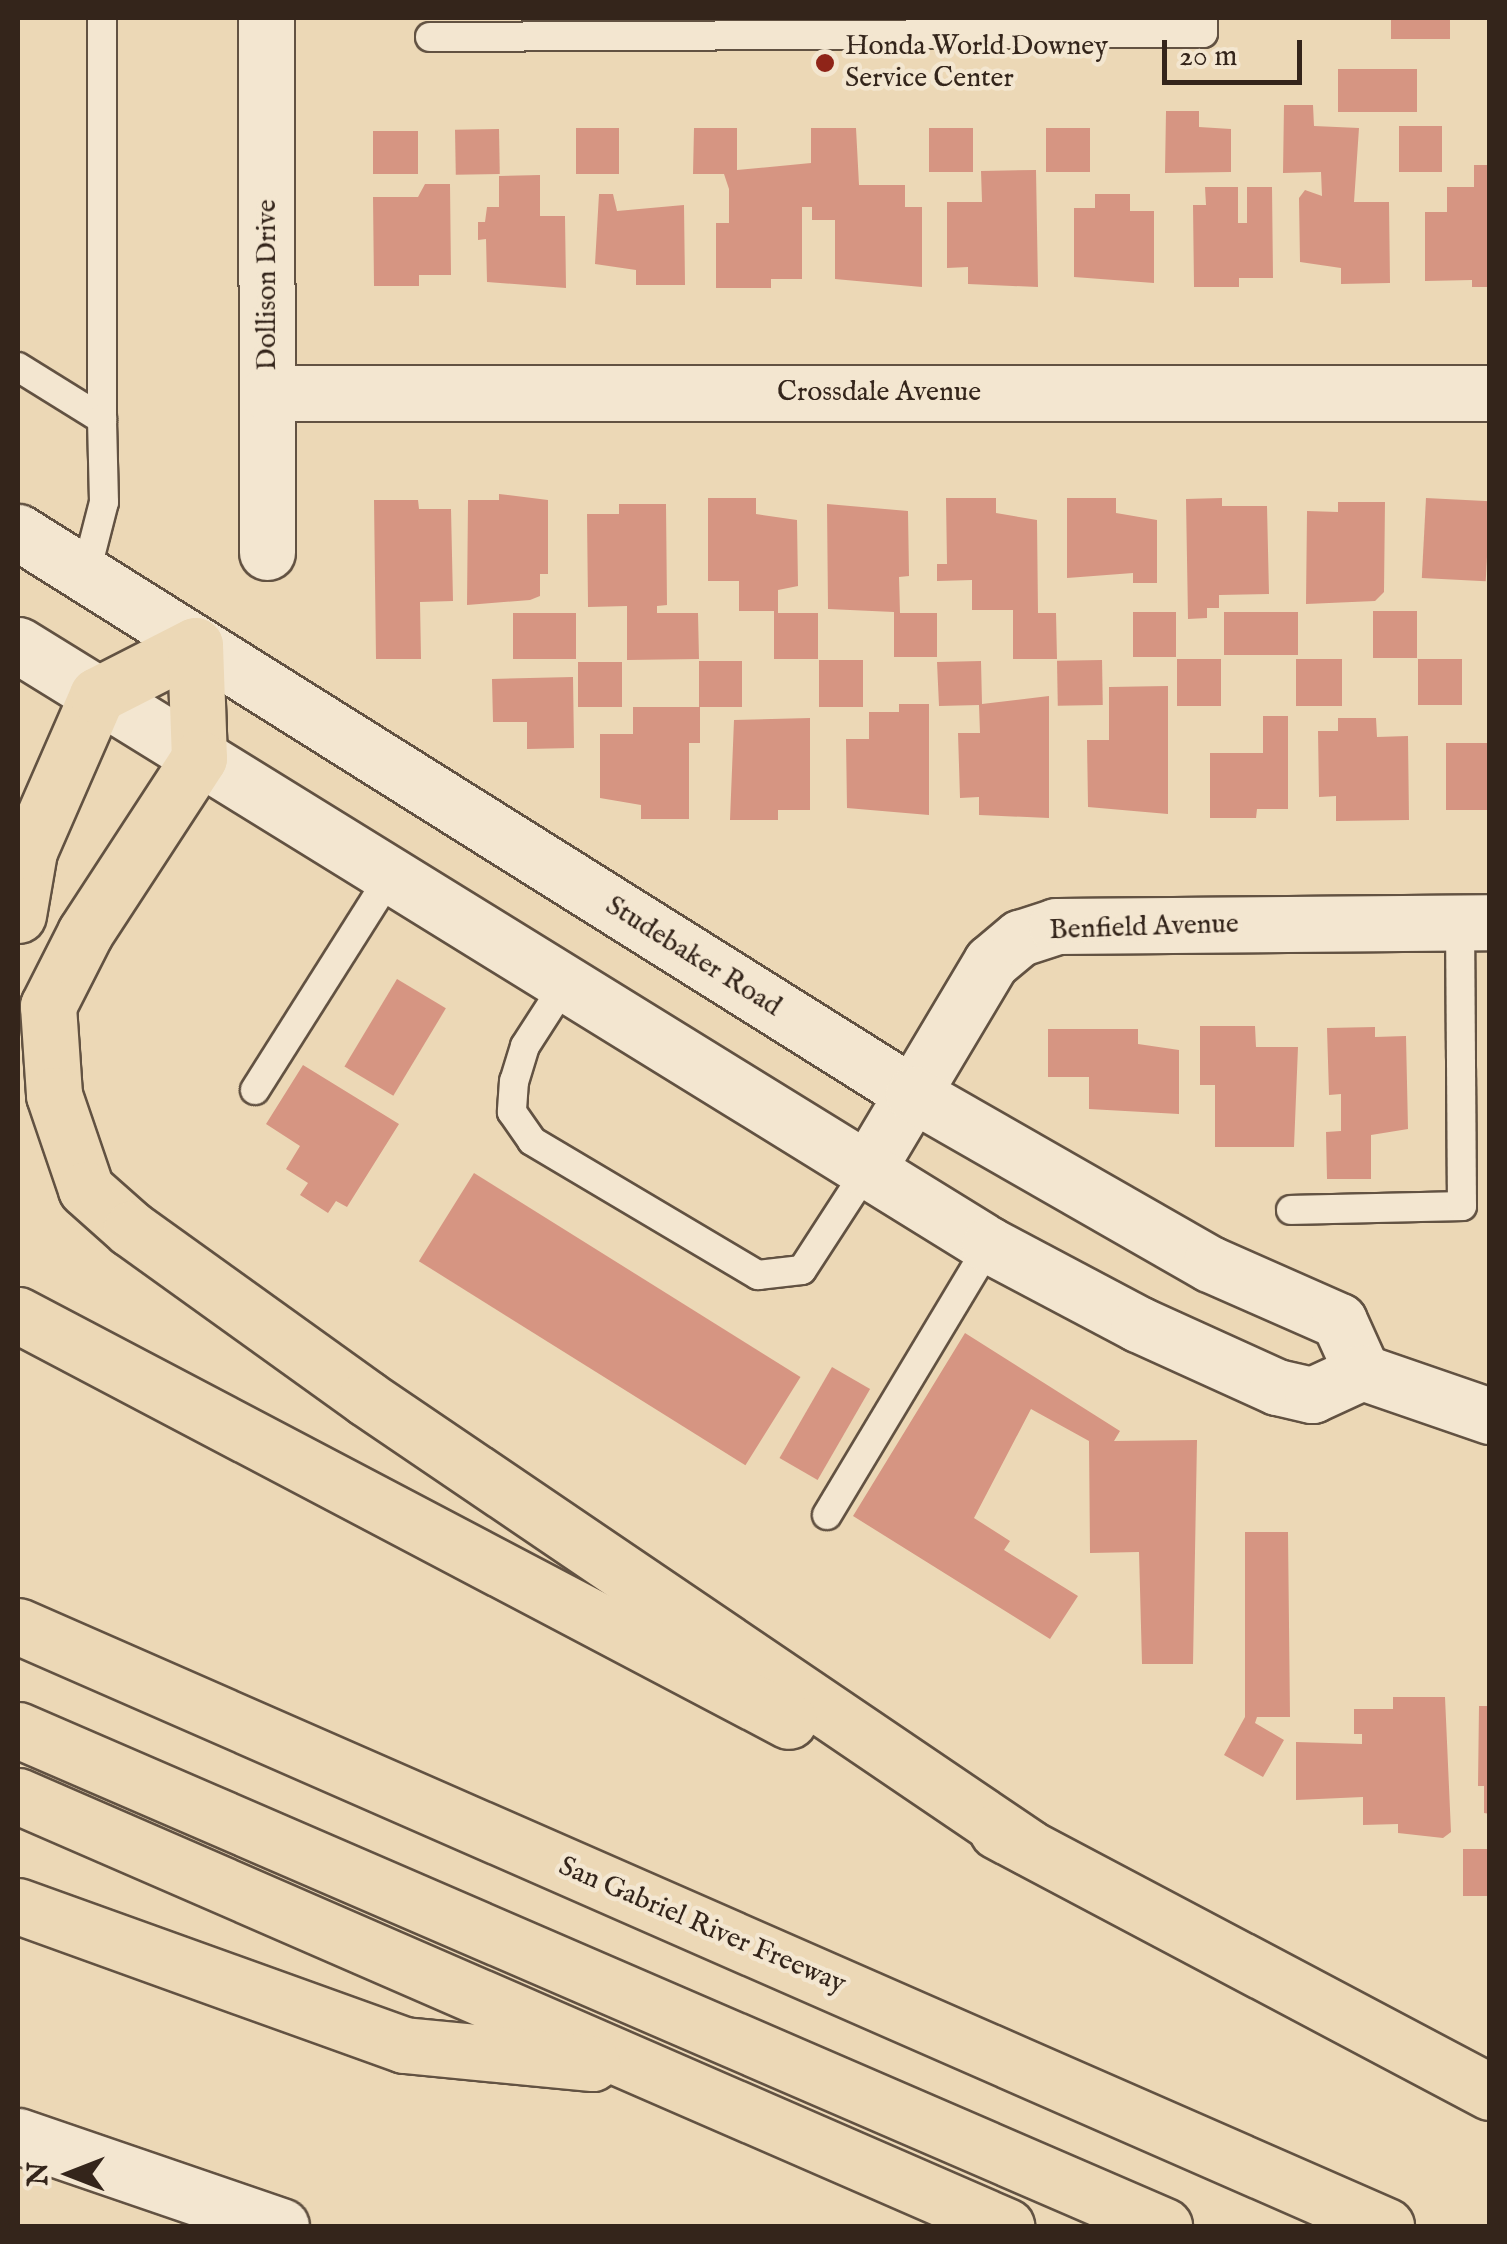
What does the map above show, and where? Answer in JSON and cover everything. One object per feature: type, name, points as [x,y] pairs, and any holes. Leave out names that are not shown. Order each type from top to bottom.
[{"type":"highway","points":[[18,915],[24,859],[97,695],[195,645],[199,758],[85,933],[48,1006],[54,1095],[86,1189],[130,1228],[366,1398],[1028,1847]]},
{"type":"highway","points":[[18,1315],[1490,2092]]},
{"type":"highway","name":"San Gabriel River Freeway","points":[[18,1626],[1386,2226]]},
{"type":"highway","points":[[18,1730],[1164,2226]]},
{"type":"highway","points":[[18,1796],[1006,2226]]},
{"type":"highway","points":[[18,1906],[404,2045],[640,2068]]},
{"type":"main road","name":"Dollison Drive","points":[[266,18],[267,552]]},
{"type":"main road","name":"Crossdale Avenue","points":[[268,393],[1490,393]]},
{"type":"main road","name":"Studebaker Road","points":[[18,532],[913,1094],[1210,1264],[1339,1321],[1362,1372]]},
{"type":"main road","points":[[18,646],[563,987],[989,1246],[1277,1387],[1312,1395],[1362,1372],[1490,1416]]},
{"type":"main road","name":"Benfield Avenue","points":[[867,1170],[991,962],[1020,938],[1056,926],[1475,922]]},
{"type":"main road","points":[[18,2136],[269,2225]]},
{"type":"lane","points":[[86,576],[104,502],[102,18]]},
{"type":"lane","points":[[430,37],[1203,34],[1202,18]]},
{"type":"lane","points":[[18,367],[102,419]]},
{"type":"lane","points":[[255,1090],[389,878]]},
{"type":"lane","points":[[1291,1210],[1462,1206],[1475,922]]},
{"type":"lane","points":[[563,987],[525,1046],[514,1081],[512,1112],[532,1141],[758,1274],[802,1270],[867,1170]]},
{"type":"lane","points":[[827,1514],[989,1246]]},
{"type":"building","points":[[1391,18],[1450,18],[1450,39],[1391,39]]},
{"type":"building","points":[[1338,69],[1417,69],[1417,112],[1338,112]]},
{"type":"building","points":[[1284,105],[1313,105],[1314,126],[1359,128],[1354,202],[1389,202],[1390,283],[1341,284],[1341,268],[1300,262],[1299,198],[1305,190],[1322,196],[1321,172],[1283,173]]},
{"type":"building","points":[[1166,111],[1199,111],[1199,127],[1231,129],[1231,172],[1165,173]]},
{"type":"building","points":[[1399,126],[1442,126],[1442,172],[1399,172]]},
{"type":"building","points":[[576,128],[619,128],[619,174],[576,174]]},
{"type":"building","points":[[694,128],[737,128],[737,170],[811,163],[811,128],[856,128],[859,185],[905,185],[905,207],[922,207],[922,287],[835,279],[835,220],[812,220],[812,207],[802,207],[802,279],[771,279],[771,288],[716,288],[716,223],[729,223],[729,189],[724,174],[693,174]]},
{"type":"building","points":[[929,128],[973,128],[973,172],[929,172]]},
{"type":"building","points":[[1046,128],[1090,128],[1090,172],[1046,172]]},
{"type":"building","points":[[499,129],[500,174],[456,175],[455,130]]},
{"type":"building","points":[[373,131],[418,131],[418,174],[373,174]]},
{"type":"building","points":[[1474,165],[1490,165],[1490,287],[1472,287],[1472,280],[1425,281],[1425,212],[1447,212],[1447,187],[1474,187]]},
{"type":"building","points":[[1036,170],[1038,287],[968,284],[968,267],[947,268],[947,202],[982,202],[981,171]]},
{"type":"building","points":[[540,175],[540,216],[565,216],[566,288],[487,282],[486,239],[478,240],[478,222],[485,222],[487,207],[499,207],[499,176]]},
{"type":"building","points":[[425,184],[450,184],[451,275],[419,275],[419,286],[374,286],[373,197],[418,197]]},
{"type":"building","points":[[1205,187],[1238,187],[1238,223],[1247,223],[1247,187],[1272,187],[1273,278],[1239,278],[1239,287],[1194,287],[1193,205],[1206,205]]},
{"type":"building","points":[[599,194],[613,194],[617,211],[684,205],[685,285],[636,285],[636,270],[595,264]]},
{"type":"building","points":[[1095,194],[1130,194],[1130,211],[1154,211],[1154,283],[1074,277],[1074,208],[1095,208]]},
{"type":"building","points":[[499,494],[548,500],[548,574],[540,574],[540,596],[530,600],[467,605],[468,500],[499,500]]},
{"type":"building","points":[[708,498],[756,498],[756,514],[797,520],[798,586],[778,590],[778,613],[818,613],[818,659],[774,659],[774,611],[739,611],[739,581],[708,581]]},
{"type":"building","points":[[946,498],[996,498],[996,513],[1037,520],[1038,613],[1056,613],[1057,659],[1013,659],[1013,610],[972,610],[972,580],[937,581],[937,564],[947,564]]},
{"type":"building","points":[[1067,498],[1116,498],[1116,513],[1157,520],[1157,583],[1133,583],[1133,573],[1067,578]]},
{"type":"building","points":[[1222,498],[1222,506],[1267,506],[1269,594],[1219,595],[1219,608],[1207,608],[1207,618],[1188,619],[1186,499]]},
{"type":"building","points":[[1426,498],[1490,501],[1486,581],[1422,578]]},
{"type":"building","points":[[374,500],[418,500],[419,509],[451,509],[453,601],[420,602],[421,659],[376,659]]},
{"type":"building","points":[[1338,502],[1385,502],[1384,592],[1375,601],[1306,604],[1307,511],[1338,512]]},
{"type":"building","points":[[619,504],[666,504],[667,605],[657,606],[657,613],[698,613],[699,659],[627,660],[627,606],[588,607],[587,514],[619,514]]},
{"type":"building","points":[[827,504],[908,511],[909,576],[899,577],[900,613],[937,613],[937,657],[894,657],[894,612],[828,609]]},
{"type":"building","points":[[1373,611],[1417,611],[1417,658],[1373,658]]},
{"type":"building","points":[[1133,612],[1176,612],[1176,657],[1133,657]]},
{"type":"building","points":[[1224,612],[1298,612],[1298,655],[1224,655]]},
{"type":"building","points":[[513,613],[576,613],[576,659],[513,659]]},
{"type":"building","points":[[1177,659],[1221,659],[1221,706],[1177,706]]},
{"type":"building","points":[[1296,659],[1342,659],[1342,706],[1296,706]]},
{"type":"building","points":[[1418,659],[1462,659],[1462,705],[1418,705]]},
{"type":"building","points":[[819,660],[863,660],[863,707],[819,707]]},
{"type":"building","points":[[1102,660],[1103,705],[1058,706],[1057,661]]},
{"type":"building","points":[[699,661],[742,661],[742,707],[699,707]]},
{"type":"building","points":[[981,661],[982,704],[1049,696],[1049,818],[979,815],[979,797],[960,798],[958,733],[980,733],[979,705],[939,706],[937,662]]},
{"type":"building","points":[[578,662],[622,662],[622,707],[578,707]]},
{"type":"building","points":[[573,677],[574,748],[527,749],[527,722],[493,722],[492,679]]},
{"type":"building","points":[[1168,686],[1168,814],[1088,807],[1087,740],[1109,740],[1109,687]]},
{"type":"building","points":[[899,704],[929,704],[929,815],[847,808],[846,739],[869,739],[869,712],[899,712]]},
{"type":"building","points":[[633,707],[700,707],[700,743],[689,743],[689,819],[641,819],[641,805],[600,798],[600,734],[633,734]]},
{"type":"building","points":[[1263,716],[1288,716],[1288,809],[1257,809],[1256,818],[1210,818],[1210,753],[1263,753]]},
{"type":"building","points":[[810,718],[810,810],[778,810],[778,820],[730,820],[734,720]]},
{"type":"building","points":[[1338,718],[1376,718],[1377,737],[1408,736],[1409,820],[1336,821],[1336,796],[1319,797],[1318,731],[1338,731]]},
{"type":"building","points":[[1446,743],[1490,743],[1490,810],[1446,810]]},
{"type":"building","points":[[397,979],[446,1008],[393,1096],[344,1066]]},
{"type":"building","points":[[1200,1026],[1255,1026],[1256,1047],[1298,1047],[1294,1147],[1215,1147],[1215,1085],[1200,1085]]},
{"type":"building","points":[[1375,1027],[1375,1037],[1406,1036],[1408,1129],[1371,1135],[1371,1179],[1327,1179],[1326,1132],[1341,1131],[1341,1094],[1329,1095],[1327,1028]]},
{"type":"building","points":[[1048,1029],[1138,1029],[1138,1044],[1179,1050],[1179,1114],[1089,1109],[1089,1077],[1048,1077]]},
{"type":"building","points":[[303,1065],[399,1124],[347,1207],[336,1201],[328,1213],[300,1195],[308,1183],[286,1169],[300,1146],[266,1124]]},
{"type":"building","points":[[474,1173],[800,1377],[745,1465],[419,1261]]},
{"type":"building","points":[[965,1333],[1120,1431],[1114,1441],[1197,1440],[1193,1664],[1142,1664],[1139,1552],[1090,1553],[1089,1441],[1031,1409],[974,1518],[1010,1541],[1004,1550],[1078,1596],[1050,1639],[853,1516]]},
{"type":"building","points":[[832,1367],[870,1389],[818,1480],[780,1458]]},
{"type":"building","points":[[1245,1532],[1288,1532],[1290,1717],[1257,1717],[1255,1723],[1284,1740],[1263,1777],[1224,1755],[1245,1717]]},
{"type":"building","points":[[1393,1697],[1445,1697],[1451,1832],[1443,1838],[1398,1833],[1398,1824],[1363,1825],[1363,1797],[1296,1800],[1296,1742],[1362,1744],[1362,1734],[1354,1734],[1354,1709],[1393,1709]]},
{"type":"building","points":[[1479,1706],[1490,1706],[1490,1814],[1484,1813],[1484,1786],[1478,1786]]},
{"type":"building","points":[[1463,1849],[1490,1849],[1490,1896],[1463,1896]]},
{"type":"place","name":"Honda World Downey Service Center","points":[[825,63]]}]
